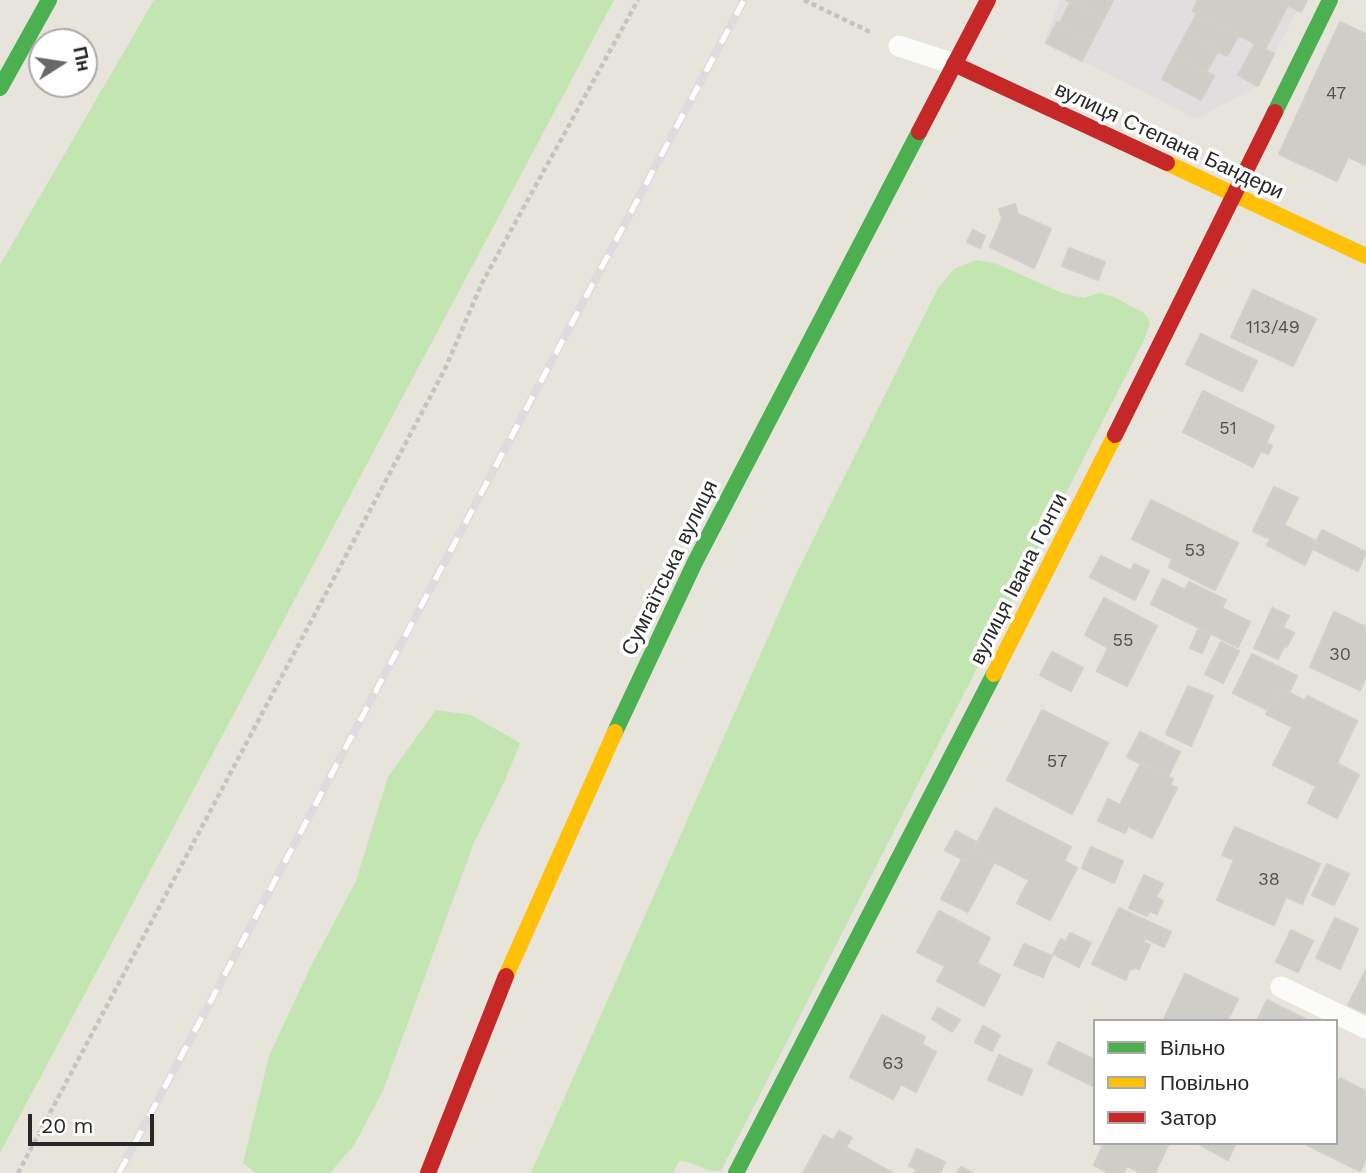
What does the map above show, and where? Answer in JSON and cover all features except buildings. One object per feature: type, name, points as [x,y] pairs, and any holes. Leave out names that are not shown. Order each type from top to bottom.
[{"type":"street","points":[[0,88],[50,0]]},
{"type":"street","name":"Сумгаїтська вулиця","points":[[428,1173],[510,965],[592,779],[695,562],[988,0]]},
{"type":"street","name":"вулиця Івана Гонти","points":[[736,1173],[1056,554],[1330,0]]},
{"type":"street","name":"вулиця Степана Бандери","points":[[954,64],[1366,256]]},
{"type":"lane","points":[[899,46],[954,64]]},
{"type":"lane","points":[[1281,987],[1366,1028]]},
{"type":"path","points":[[18,1173],[446,369],[482,283],[638,0]]},
{"type":"path","points":[[804,0],[899,46]]},
{"type":"shaded area","points":[[1060,0],[1307,0],[1301,12],[1297,11],[1258,86],[1196,119],[1044,41]]},
{"type":"green space","points":[[154,0],[614,0],[0,1153],[0,265]]},
{"type":"green space","points":[[976,260],[997,264],[1062,293],[1084,298],[1099,293],[1114,297],[1144,313],[1149,320],[1143,342],[721,1171],[679,1161],[673,1173],[531,1173],[796,574],[938,288],[954,269]]},
{"type":"green space","points":[[436,710],[471,715],[520,743],[473,845],[383,1091],[354,1145],[330,1173],[256,1173],[243,1163],[269,1056],[310,968],[356,881],[388,777]]},
{"type":"railway","points":[[119,1173],[744,0]]},
{"type":"traffic: fast","points":[[0,88],[49,0]]},
{"type":"traffic: fast","points":[[1275,112],[1330,0]]},
{"type":"traffic: fast","points":[[615,732],[695,562],[919,132]]},
{"type":"traffic: fast","points":[[736,1173],[994,674]]},
{"type":"traffic: slow","points":[[1167,163],[1366,256]]},
{"type":"traffic: slow","points":[[994,674],[1115,435]]},
{"type":"traffic: slow","points":[[506,976],[615,732]]},
{"type":"traffic: jam","points":[[919,132],[988,0]]},
{"type":"traffic: jam","points":[[954,64],[1167,163]]},
{"type":"traffic: jam","points":[[1115,435],[1275,112]]},
{"type":"traffic: jam","points":[[428,1173],[506,976]]}]
